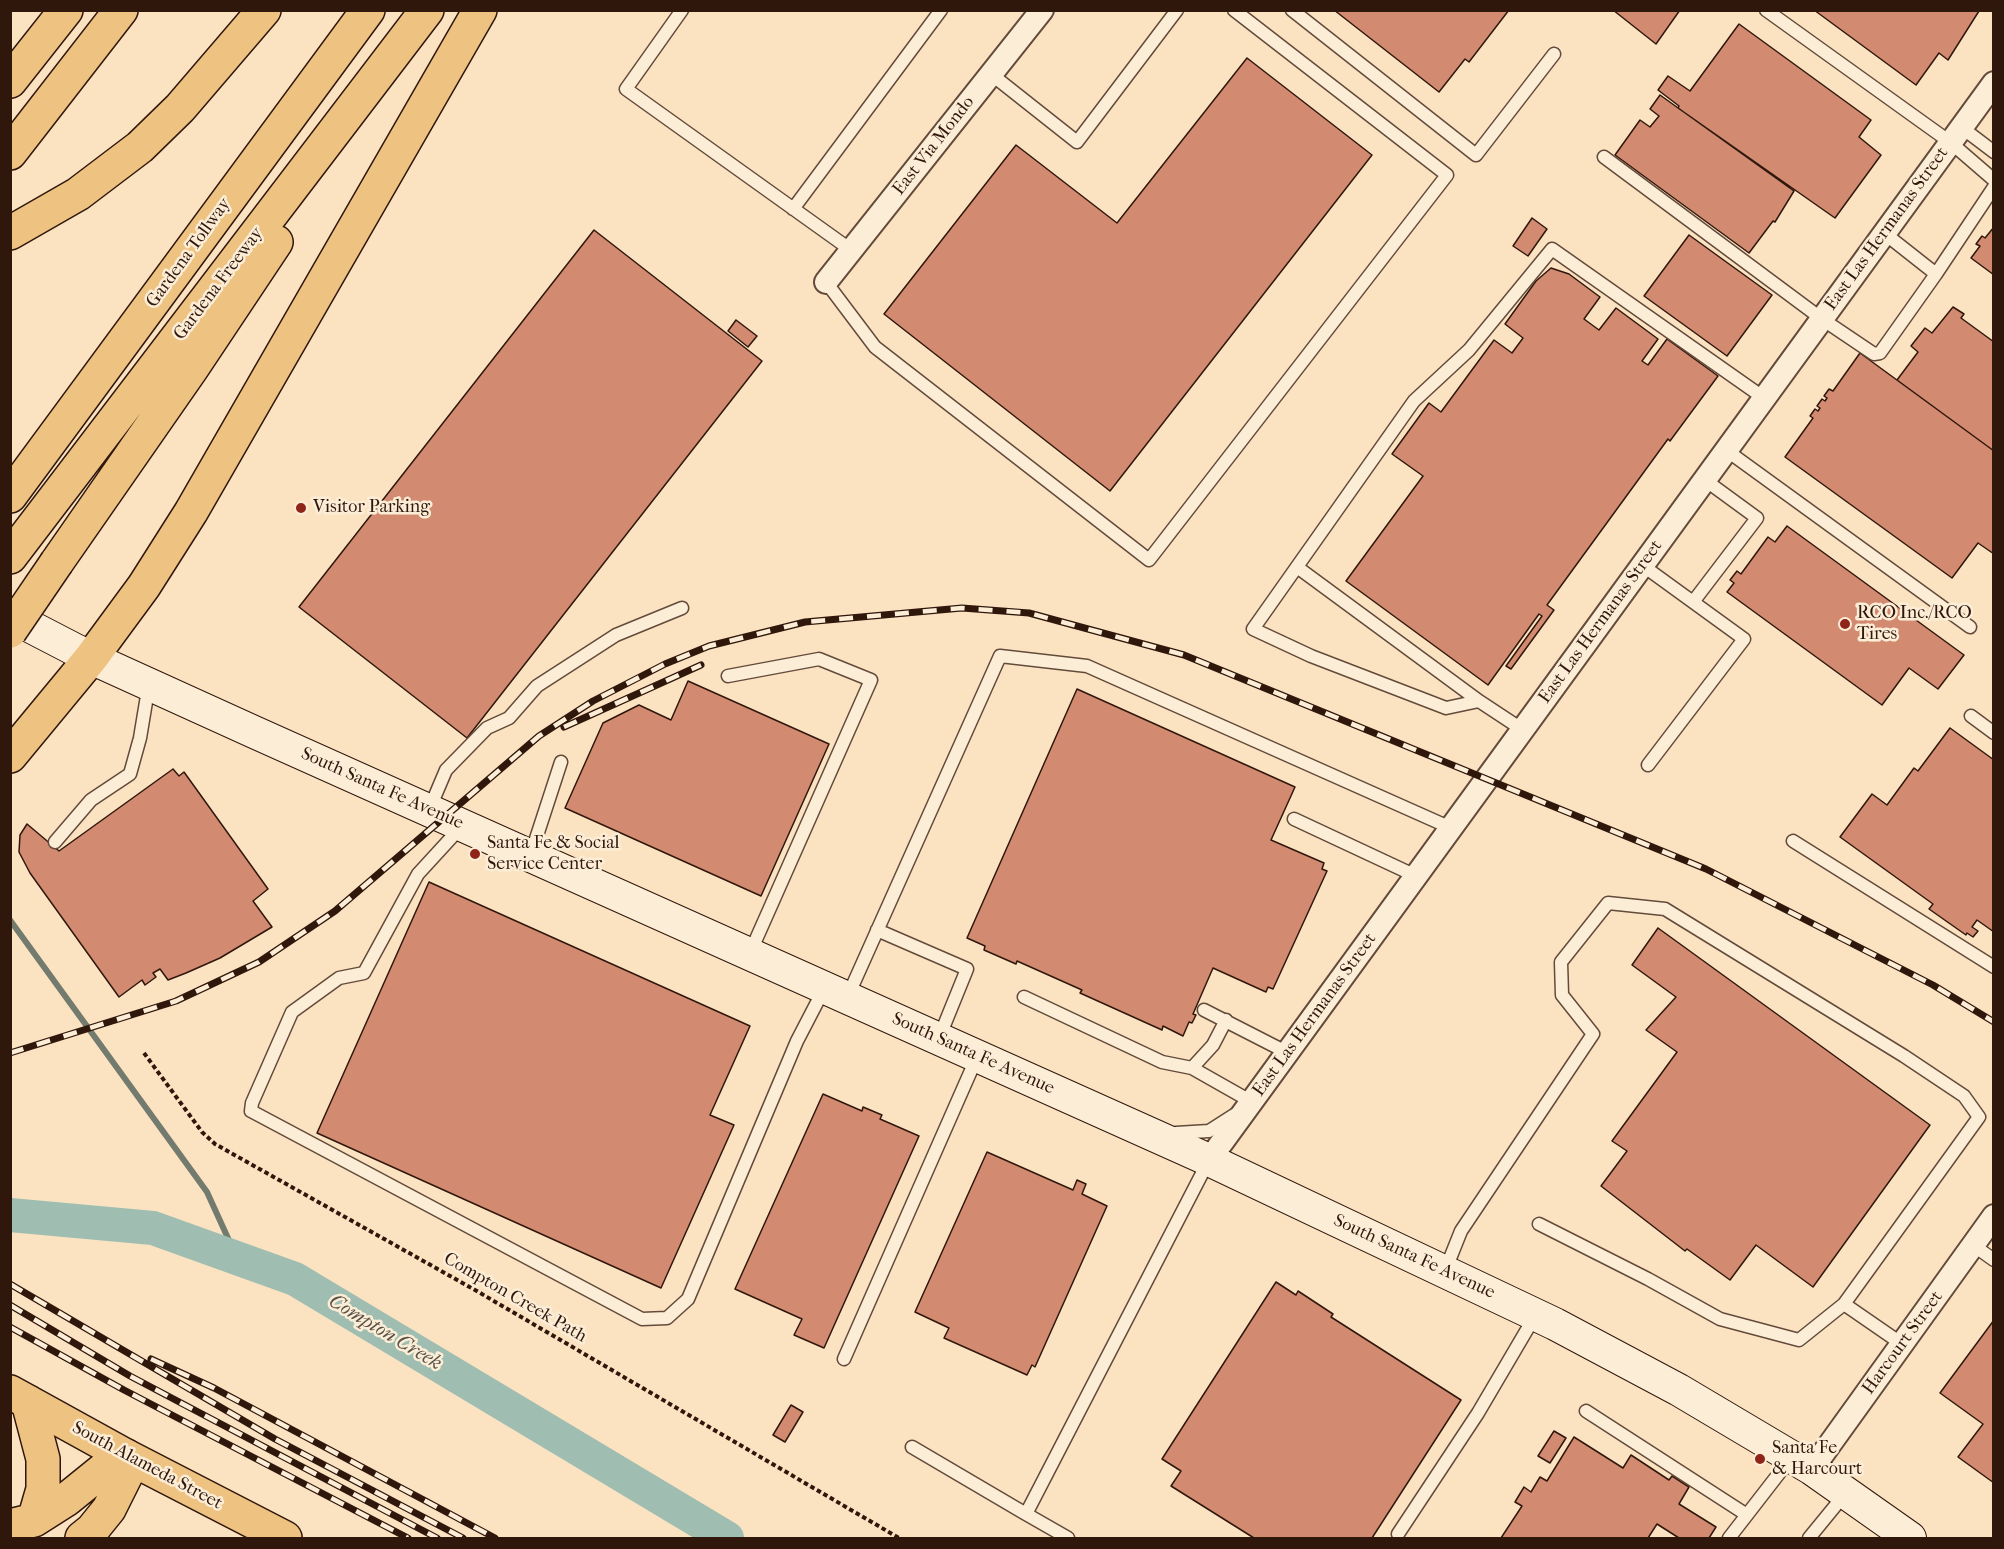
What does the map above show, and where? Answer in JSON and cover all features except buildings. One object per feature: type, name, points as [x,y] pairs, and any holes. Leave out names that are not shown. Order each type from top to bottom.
[{"type":"main road","points":[[10,81],[66,10]]},
{"type":"main road","points":[[10,153],[121,10]]},
{"type":"main road","points":[[10,233],[50,212],[110,172],[141,147],[180,108],[264,10]]},
{"type":"main road","points":[[10,465],[343,10]]},
{"type":"main road","name":"Gardena Tollway","points":[[10,496],[368,10]]},
{"type":"main road","points":[[10,631],[192,368],[428,10]]},
{"type":"main road","name":"Gardena Freeway","points":[[16,551],[428,10]]},
{"type":"main road","points":[[10,756],[91,658],[144,586],[191,512],[480,10]]},
{"type":"main road","name":"South Santa Fe Avenue","points":[[10,616],[91,658],[1144,1131],[1535,1314],[1678,1390],[1802,1463],[1910,1539]]},
{"type":"main road","points":[[20,1397],[43,1462],[43,1489],[22,1523]]},
{"type":"main road","name":"South Alameda Street","points":[[20,1397],[126,1456],[285,1539]]},
{"type":"main road","points":[[22,1523],[67,1499],[109,1465],[126,1456],[127,1473],[109,1509],[82,1539]]},
{"type":"street","name":"East Via Mondo","points":[[826,282],[1042,10]]},
{"type":"street","name":"East Las Hermanas Street","points":[[1209,1161],[1994,83]]},
{"type":"street","name":"Harcourt Street","points":[[1802,1463],[1902,1344],[1994,1216]]},
{"type":"lane","points":[[682,10],[627,89],[851,250]]},
{"type":"lane","points":[[793,209],[941,10]]},
{"type":"lane","points":[[991,74],[1077,142],[1178,10]]},
{"type":"lane","points":[[826,282],[875,347],[1149,560],[1447,175],[1234,10]]},
{"type":"lane","points":[[1292,10],[1476,155],[1554,54]]},
{"type":"lane","points":[[1766,10],[1956,135],[1994,152]]},
{"type":"lane","points":[[1956,135],[1994,180]]},
{"type":"lane","points":[[1604,157],[1822,319],[1874,354],[1880,353],[1994,187]]},
{"type":"lane","points":[[1884,233],[1936,274]]},
{"type":"lane","points":[[1479,701],[1446,708],[1311,656],[1253,629],[1414,401],[1469,350],[1552,249],[1764,398]]},
{"type":"lane","points":[[1726,450],[1970,627]]},
{"type":"lane","points":[[1693,602],[1757,519],[1705,480]]},
{"type":"lane","points":[[1642,565],[1744,639],[1648,765]]},
{"type":"lane","points":[[1297,567],[1522,730]]},
{"type":"lane","points":[[429,810],[446,770],[487,729],[509,718],[537,686],[616,634],[682,608]]},
{"type":"lane","points":[[463,825],[418,874],[364,973],[339,978],[292,1012],[252,1103],[251,1111],[642,1319],[668,1318],[688,1299],[796,1041],[836,993],[877,930],[1000,657],[1087,666],[1451,828]]},
{"type":"lane","points":[[728,676],[819,659],[871,680],[749,954]]},
{"type":"lane","points":[[55,842],[91,800],[130,774],[140,738],[149,684]]},
{"type":"lane","points":[[1971,716],[1994,733]]},
{"type":"lane","points":[[531,855],[561,762]]},
{"type":"lane","points":[[1294,819],[1416,876]]},
{"type":"lane","points":[[1793,841],[1994,967]]},
{"type":"lane","points":[[1445,1272],[1461,1231],[1593,1034],[1562,995],[1561,962],[1608,903],[1665,909],[1905,1056],[1964,1096],[1979,1117],[1844,1304],[1799,1340],[1720,1319],[1648,1279],[1539,1224]]},
{"type":"lane","points":[[877,930],[967,969],[939,1039]]},
{"type":"lane","points":[[1024,997],[1162,1062],[1192,1068],[1250,1104],[1202,1133],[1144,1131]]},
{"type":"lane","points":[[1204,1010],[1288,1053]]},
{"type":"lane","points":[[1192,1068],[1213,1045],[1226,1020]]},
{"type":"lane","points":[[844,1359],[977,1056]]},
{"type":"lane","points":[[1026,1514],[1209,1161]]},
{"type":"lane","points":[[1973,1245],[1994,1260]]},
{"type":"lane","points":[[1844,1304],[1902,1344]]},
{"type":"lane","points":[[1398,1534],[1478,1413],[1535,1314]]},
{"type":"lane","points":[[1586,1411],[1747,1515]]},
{"type":"lane","points":[[912,1447],[1068,1539]]},
{"type":"lane","points":[[1729,1539],[1747,1515],[1802,1463]]},
{"type":"lane","points":[[1809,1539],[1845,1493]]},
{"type":"path","name":"Compton Creek Path","points":[[144,1053],[202,1132],[215,1144],[475,1290],[898,1539]]},
{"type":"waterway","points":[[10,920],[207,1192],[237,1258]]},
{"type":"waterway","name":"Compton Creek","points":[[10,1215],[153,1228],[295,1279],[727,1538]]},
{"type":"railway","points":[[10,1053],[176,1001],[259,962],[335,911],[539,736],[593,701],[665,664],[709,646],[805,622],[962,608],[1029,613],[1184,655],[1706,869],[1933,985],[1994,1022]]},
{"type":"railway","points":[[564,727],[701,665]]},
{"type":"railway","points":[[10,1284],[275,1439],[463,1538]]},
{"type":"railway","points":[[10,1305],[130,1376],[437,1538]]},
{"type":"railway","points":[[10,1327],[124,1390],[408,1538]]},
{"type":"railway","points":[[151,1359],[214,1388],[495,1538]]},
{"type":"place","name":"Visitor Parking","points":[[301,508]]},
{"type":"place","name":"RCO Inc./RCO Tires","points":[[1845,624]]},
{"type":"place","name":"Santa Fe & Social Service Center","points":[[475,854]]},
{"type":"place","name":"Santa Fe & Harcourt","points":[[1760,1459]]}]
